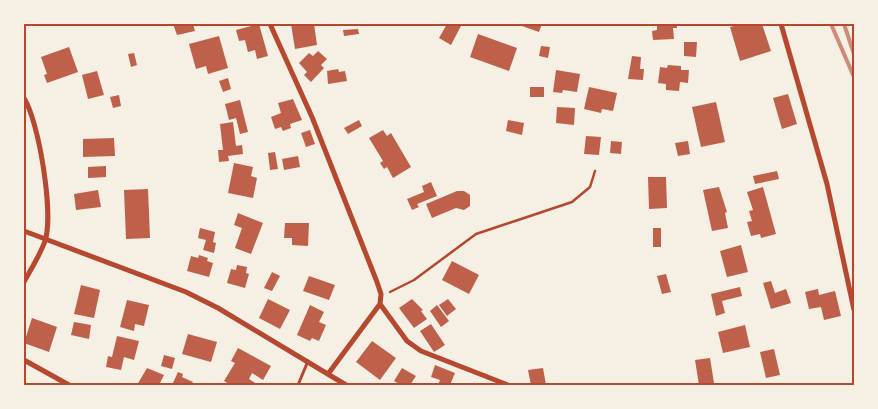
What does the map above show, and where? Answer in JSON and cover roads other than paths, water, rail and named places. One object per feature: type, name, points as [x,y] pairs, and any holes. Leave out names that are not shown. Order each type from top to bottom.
[{"type":"street","points":[[270,24],[312,117],[381,294],[380,304],[328,374]]},
{"type":"street","points":[[781,24],[827,184],[854,310]]},
{"type":"street","points":[[24,98],[38,141],[45,183],[46,240],[24,282]]},
{"type":"street","points":[[24,231],[186,292],[218,308],[308,360],[346,385]]},
{"type":"street","points":[[380,304],[407,341],[421,351],[508,385]]},
{"type":"street","points":[[24,360],[69,385]]},
{"type":"lane","points":[[298,385],[308,360]]},
{"type":"railway","points":[[831,24],[854,77]]},
{"type":"railway","points":[[844,24],[854,54]]}]
